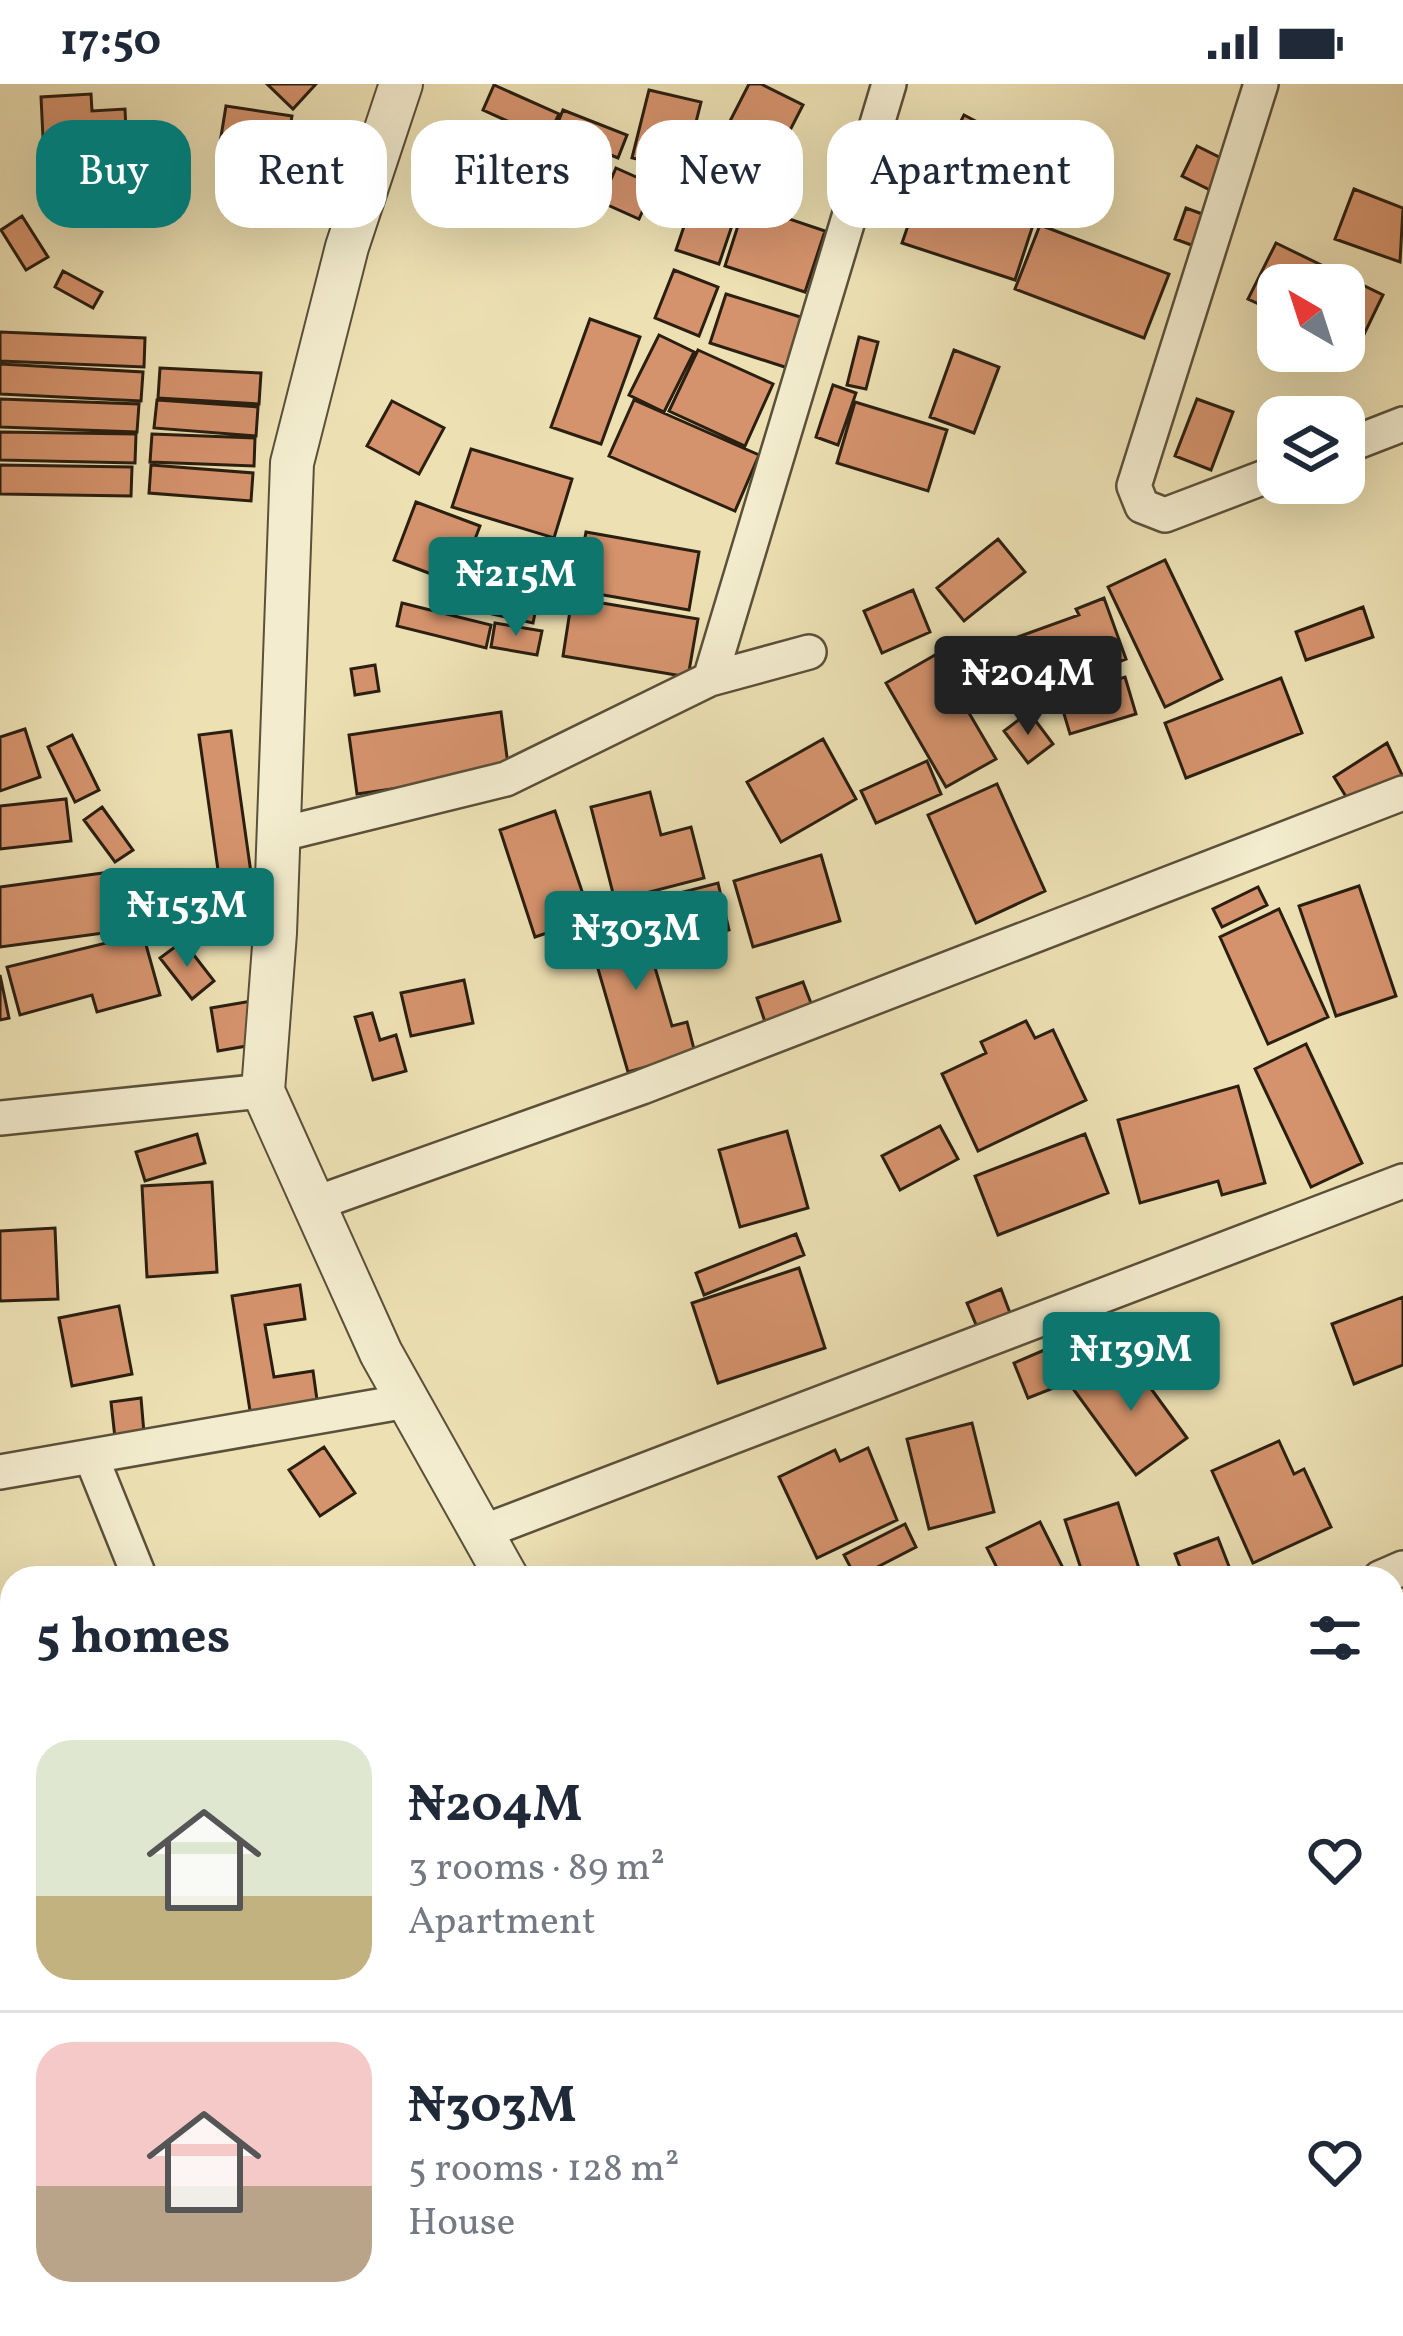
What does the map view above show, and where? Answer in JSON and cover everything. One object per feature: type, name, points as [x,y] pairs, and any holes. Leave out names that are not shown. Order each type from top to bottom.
[{"type":"street","points":[[401,84],[347,247],[292,463],[263,1091],[311,1205],[407,1401],[500,1566]]},
{"type":"street","points":[[710,679],[889,84]]},
{"type":"street","points":[[1257,480],[1165,514],[1142,506],[1134,486],[1261,84]]},
{"type":"street","points":[[1365,439],[1403,424]]},
{"type":"street","points":[[278,835],[506,779],[710,679],[809,652]]},
{"type":"street","points":[[311,1205],[642,1087],[1403,793]]},
{"type":"street","points":[[0,1118],[263,1091]]},
{"type":"street","points":[[480,1533],[1403,1181]]},
{"type":"street","points":[[0,1472],[407,1401]]},
{"type":"street","points":[[92,1459],[135,1566]]},
{"type":"building","points":[[267,84],[316,84],[293,109]]},
{"type":"building","points":[[749,84],[761,84],[803,105],[795,120],[731,120]]},
{"type":"building","points":[[494,85],[559,114],[556,120],[505,120],[483,110]]},
{"type":"building","points":[[649,90],[701,102],[696,120],[642,120]]},
{"type":"building","points":[[91,94],[92,111],[125,109],[126,120],[42,120],[41,97]]},
{"type":"building","points":[[226,106],[292,116],[291,120],[224,120]]},
{"type":"building","points":[[563,110],[589,120],[559,120]]},
{"type":"building","points":[[612,129],[627,135],[618,158],[612,156]]},
{"type":"building","points":[[1197,146],[1227,161],[1212,191],[1182,176]]},
{"type":"building","points":[[616,168],[636,177],[636,218],[612,207]]},
{"type":"building","points":[[1354,189],[1403,208],[1400,262],[1335,239]]},
{"type":"building","points":[[1186,208],[1205,215],[1194,246],[1175,239]]},
{"type":"building","points":[[22,216],[48,257],[26,270],[1,230]]},
{"type":"building","points":[[803,224],[825,231],[805,292],[725,266],[737,228],[803,228]]},
{"type":"building","points":[[683,228],[731,228],[719,264],[676,250]]},
{"type":"building","points":[[907,228],[1032,228],[1015,280],[902,243]]},
{"type":"building","points":[[1039,228],[1169,274],[1144,338],[1015,289]]},
{"type":"building","points":[[1276,243],[1319,264],[1266,264]]},
{"type":"building","points":[[674,270],[718,287],[699,336],[655,318]]},
{"type":"building","points":[[63,271],[102,292],[93,308],[55,287]]},
{"type":"building","points":[[1257,281],[1257,303],[1248,299]]},
{"type":"building","points":[[1365,286],[1383,295],[1365,332]]},
{"type":"building","points":[[726,294],[807,319],[791,369],[710,343]]},
{"type":"building","points":[[590,319],[640,337],[601,444],[551,427]]},
{"type":"building","points":[[0,332],[145,338],[144,367],[0,361]]},
{"type":"building","points":[[659,335],[694,352],[664,412],[629,395]]},
{"type":"building","points":[[859,337],[878,342],[866,389],[847,385]]},
{"type":"building","points":[[698,350],[773,384],[745,446],[669,411]]},
{"type":"building","points":[[954,350],[999,367],[974,433],[930,417]]},
{"type":"building","points":[[0,364],[143,372],[141,401],[0,394]]},
{"type":"building","points":[[160,368],[261,373],[259,404],[158,398]]},
{"type":"building","points":[[833,385],[856,393],[838,445],[816,437]]},
{"type":"building","points":[[0,399],[139,404],[137,432],[0,427]]},
{"type":"building","points":[[1197,399],[1233,412],[1211,470],[1175,456]]},
{"type":"building","points":[[157,400],[258,407],[256,436],[154,428]]},
{"type":"building","points":[[634,400],[759,455],[735,511],[609,456]]},
{"type":"building","points":[[392,401],[444,428],[419,474],[367,446]]},
{"type":"building","points":[[855,402],[947,430],[928,491],[837,463]]},
{"type":"building","points":[[0,432],[136,434],[135,463],[0,460]]},
{"type":"building","points":[[152,434],[255,438],[254,466],[150,462]]},
{"type":"building","points":[[471,449],[572,479],[554,538],[452,507]]},
{"type":"building","points":[[0,465],[132,467],[131,496],[0,494]]},
{"type":"building","points":[[151,465],[253,473],[251,501],[149,493]]},
{"type":"building","points":[[416,502],[480,526],[458,584],[394,560]]},
{"type":"building","points":[[586,532],[699,552],[689,610],[575,590]]},
{"type":"building","points":[[998,539],[1025,572],[964,621],[937,588]]},
{"type":"building","points":[[489,548],[546,561],[533,623],[475,610]]},
{"type":"building","points":[[1165,560],[1222,679],[1165,707],[1108,587]]},
{"type":"building","points":[[913,590],[930,632],[882,653],[864,611]]},
{"type":"building","points":[[572,598],[698,619],[688,677],[563,656]]},
{"type":"building","points":[[1104,598],[1126,659],[1009,701],[990,647],[1079,615],[1076,609]]},
{"type":"building","points":[[402,603],[491,625],[486,648],[397,626]]},
{"type":"building","points":[[1363,607],[1373,637],[1306,660],[1296,632]]},
{"type":"building","points":[[495,623],[542,631],[537,655],[491,647]]},
{"type":"building","points":[[935,655],[996,759],[946,787],[886,683]]},
{"type":"building","points":[[375,665],[379,691],[355,695],[351,669]]},
{"type":"building","points":[[1125,677],[1136,714],[1070,734],[1059,697]]},
{"type":"building","points":[[1281,678],[1302,733],[1186,778],[1165,723]]},
{"type":"building","points":[[501,712],[509,772],[357,794],[349,735]]},
{"type":"building","points":[[1029,712],[1053,744],[1028,763],[1004,731]]},
{"type":"building","points":[[25,729],[40,777],[0,791],[0,737]]},
{"type":"building","points":[[231,731],[260,937],[228,941],[199,735]]},
{"type":"building","points":[[72,735],[99,790],[75,802],[48,747]]},
{"type":"building","points":[[823,739],[856,799],[781,842],[747,782]]},
{"type":"building","points":[[1387,743],[1403,777],[1353,808],[1334,777]]},
{"type":"building","points":[[927,761],[941,794],[876,823],[861,791]]},
{"type":"building","points":[[997,784],[1045,891],[976,923],[928,815]]},
{"type":"building","points":[[650,792],[661,835],[691,827],[704,878],[615,901],[591,807]]},
{"type":"building","points":[[66,799],[71,841],[0,849],[0,806]]},
{"type":"building","points":[[102,807],[133,850],[115,862],[84,820]]},
{"type":"building","points":[[555,811],[591,918],[535,937],[500,830]]},
{"type":"building","points":[[821,855],[840,921],[753,947],[734,881]]},
{"type":"building","points":[[103,873],[111,932],[0,947],[0,887]]},
{"type":"building","points":[[143,877],[172,922],[151,935],[122,890]]},
{"type":"building","points":[[718,883],[729,930],[667,946],[656,899]]},
{"type":"building","points":[[1359,886],[1396,996],[1336,1016],[1299,906]]},
{"type":"building","points":[[1258,887],[1267,905],[1222,927],[1213,909]]},
{"type":"building","points":[[638,909],[672,1026],[687,1022],[695,1053],[628,1072],[585,924]]},
{"type":"building","points":[[1279,909],[1328,1017],[1268,1044],[1220,937]]},
{"type":"building","points":[[143,934],[160,995],[97,1012],[92,995],[20,1015],[7,967]]},
{"type":"building","points":[[183,941],[214,981],[192,999],[160,958]]},
{"type":"building","points":[[0,975],[9,1018],[0,1020]]},
{"type":"building","points":[[464,980],[473,1023],[411,1036],[401,993]]},
{"type":"building","points":[[803,982],[814,1011],[767,1028],[757,998]]},
{"type":"building","points":[[257,1000],[264,1043],[218,1051],[211,1008]]},
{"type":"building","points":[[372,1013],[380,1040],[396,1035],[406,1071],[373,1080],[355,1017]]},
{"type":"building","points":[[1026,1021],[1035,1038],[1053,1030],[1086,1100],[978,1151],[942,1074],[986,1053],[981,1042]]},
{"type":"building","points":[[1306,1044],[1362,1163],[1311,1187],[1255,1069]]},
{"type":"building","points":[[1238,1086],[1265,1183],[1222,1195],[1218,1181],[1140,1203],[1118,1120]]},
{"type":"building","points":[[940,1126],[958,1159],[900,1190],[882,1156]]},
{"type":"building","points":[[787,1131],[808,1208],[740,1227],[719,1150]]},
{"type":"building","points":[[197,1134],[205,1163],[145,1181],[136,1152]]},
{"type":"building","points":[[1085,1134],[1108,1193],[998,1235],[975,1176]]},
{"type":"building","points":[[212,1182],[217,1272],[147,1277],[142,1186]]},
{"type":"building","points":[[55,1228],[58,1299],[0,1301],[0,1231]]},
{"type":"building","points":[[796,1234],[804,1255],[704,1295],[696,1273]]},
{"type":"building","points":[[799,1268],[825,1348],[718,1383],[692,1303]]},
{"type":"building","points":[[300,1285],[305,1319],[265,1325],[274,1377],[313,1371],[318,1407],[251,1417],[232,1296]]},
{"type":"building","points":[[1001,1289],[1010,1313],[977,1327],[967,1303]]},
{"type":"building","points":[[1403,1297],[1403,1365],[1354,1384],[1332,1324]]},
{"type":"building","points":[[119,1306],[132,1374],[72,1386],[59,1318]]},
{"type":"building","points":[[1049,1348],[1064,1384],[1028,1398],[1014,1363]]},
{"type":"building","points":[[1125,1353],[1187,1438],[1136,1475],[1074,1390]]},
{"type":"building","points":[[141,1398],[145,1445],[116,1447],[111,1402]]},
{"type":"building","points":[[972,1423],[994,1512],[929,1529],[907,1439]]},
{"type":"building","points":[[1279,1441],[1294,1474],[1304,1469],[1331,1527],[1253,1563],[1212,1471]]},
{"type":"building","points":[[324,1447],[355,1493],[320,1516],[289,1470]]},
{"type":"building","points":[[868,1448],[897,1520],[817,1558],[779,1477],[835,1450],[840,1461]]},
{"type":"building","points":[[1118,1503],[1138,1566],[1080,1566],[1065,1520]]},
{"type":"building","points":[[1040,1522],[1062,1566],[996,1566],[987,1548]]},
{"type":"building","points":[[905,1524],[916,1547],[879,1566],[850,1566],[844,1555]]},
{"type":"building","points":[[1218,1538],[1229,1566],[1180,1566],[1175,1554]]}]
